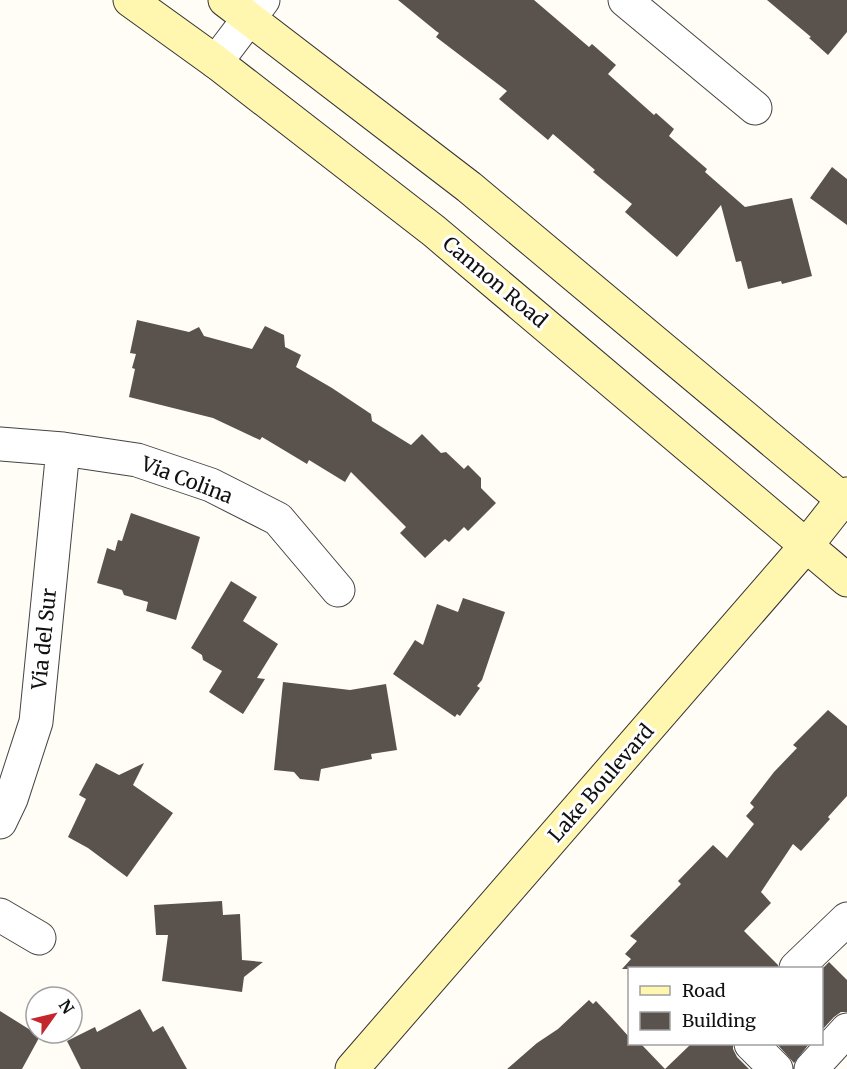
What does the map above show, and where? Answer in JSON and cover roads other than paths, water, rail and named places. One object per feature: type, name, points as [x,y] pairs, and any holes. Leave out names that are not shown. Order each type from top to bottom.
[{"type":"main road","name":"Cannon Road","points":[[130,0],[216,62],[434,231],[847,580]]},
{"type":"main road","points":[[246,6],[846,499]]},
{"type":"main road","name":"Lake Boulevard","points":[[352,1069],[846,499]]},
{"type":"street","points":[[625,0],[755,108]]},
{"type":"street","points":[[216,62],[246,6]]},
{"type":"street","name":"Via Colina","points":[[0,444],[63,449],[137,460],[211,485],[278,519],[338,590]]},
{"type":"street","name":"Via del Sur","points":[[0,822],[11,799],[36,722],[63,449]]},
{"type":"street","points":[[0,915],[39,938]]},
{"type":"street","points":[[798,967],[847,919]]},
{"type":"street","points":[[811,1069],[847,1030]]},
{"type":"street","points":[[752,1045],[776,1069]]}]
